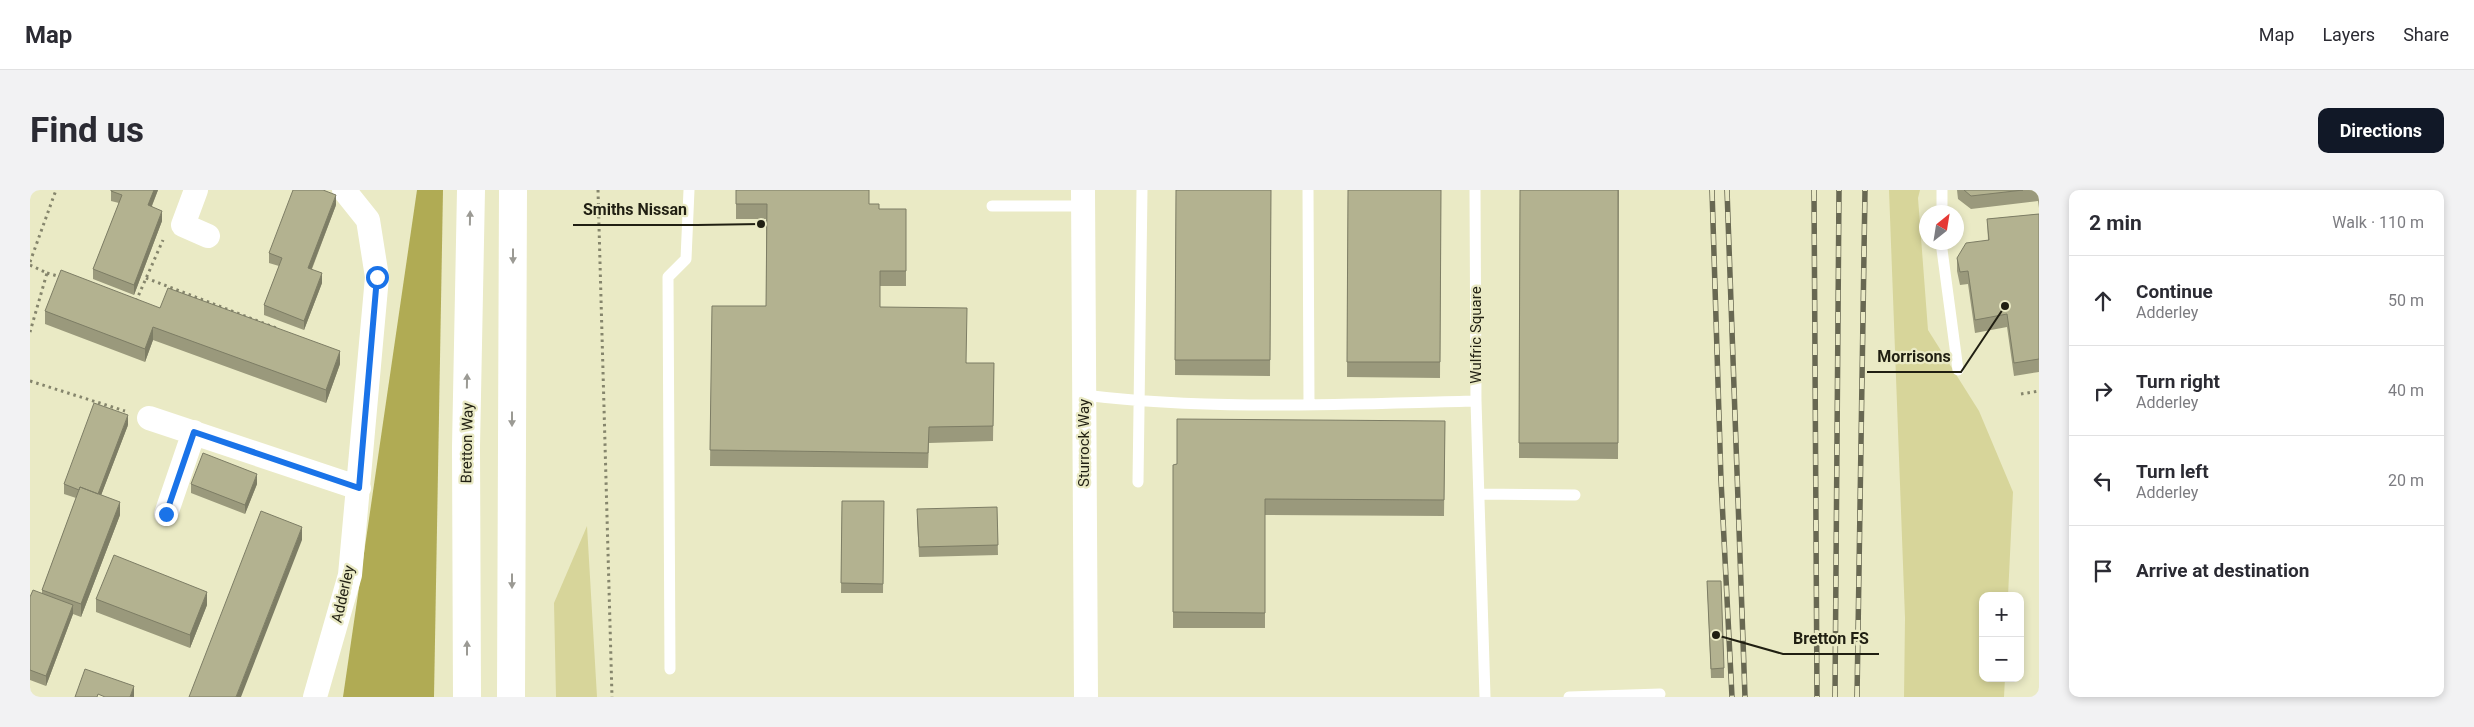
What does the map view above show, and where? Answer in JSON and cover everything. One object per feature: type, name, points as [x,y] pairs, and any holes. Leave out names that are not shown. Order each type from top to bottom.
[{"type":"street","points":[[196,190],[183,225],[208,236]]},
{"type":"street","name":"Adderley","points":[[315,697],[350,575],[377,277],[368,220],[344,190]]},
{"type":"street","name":"Bretton Way","points":[[467,697],[466,447],[471,190]]},
{"type":"street","points":[[511,697],[513,190]]},
{"type":"street","name":"Sturrock Way","points":[[1083,198],[1086,697]]},
{"type":"street","points":[[149,418],[359,488]]},
{"type":"street","points":[[166,514],[194,432]]},
{"type":"lane","points":[[670,669],[668,277],[686,259],[689,190]]},
{"type":"lane","points":[[1138,482],[1137,402],[1142,190]]},
{"type":"lane","points":[[1308,190],[1309,405]]},
{"type":"lane","name":"Wulfric Square","points":[[1084,395],[1137,402],[1309,405],[1476,401],[1475,190]]},
{"type":"lane","points":[[1942,190],[1942,205]]},
{"type":"lane","points":[[992,206],[1083,198]]},
{"type":"lane","points":[[1942,250],[1958,370]]},
{"type":"lane","points":[[1476,401],[1485,697]]},
{"type":"lane","points":[[1479,494],[1575,496]]},
{"type":"lane","points":[[1569,697],[1660,694]]},
{"type":"path","points":[[56,190],[30,264],[65,278]]},
{"type":"path","points":[[598,190],[612,697]]},
{"type":"path","points":[[127,298],[136,301],[172,220],[183,225]]},
{"type":"path","points":[[30,332],[47,272]]},
{"type":"path","points":[[146,278],[277,328]]},
{"type":"path","points":[[30,381],[149,418]]},
{"type":"path","points":[[2021,394],[2039,391]]},
{"type":"shaded area","points":[[417,190],[443,190],[434,697],[343,697]]},
{"type":"shaded area","points":[[1889,190],[1920,190],[1918,198],[1919,250],[1922,250],[1928,330],[1979,411],[2013,492],[2008,592],[1979,592],[1979,682],[2005,682],[2004,697],[1904,697],[1905,618]]},
{"type":"shaded area","points":[[587,526],[597,697],[556,697],[554,603]]},
{"type":"building","points":[[111,190],[154,190],[148,205],[162,211],[134,285],[93,269],[122,195]]},
{"type":"building","points":[[293,190],[323,190],[336,195],[308,268],[322,273],[304,321],[264,305],[282,258],[269,253]]},
{"type":"building","points":[[736,190],[869,190],[869,204],[879,204],[879,209],[906,209],[906,271],[880,271],[880,307],[967,308],[966,363],[994,363],[993,426],[929,427],[928,453],[710,450],[712,306],[766,306],[767,204],[736,204]]},
{"type":"building","points":[[1176,190],[1271,190],[1270,360],[1175,360]]},
{"type":"building","points":[[1348,190],[1441,190],[1440,362],[1347,362]]},
{"type":"building","points":[[1520,190],[1618,190],[1618,443],[1519,443]]},
{"type":"building","points":[[1964,190],[2023,190],[1971,196]]},
{"type":"building","points":[[2039,214],[2039,359],[2014,363],[2007,314],[1975,320],[1968,271],[1960,272],[1957,258],[1962,250],[1964,250],[1966,243],[1989,240],[1987,219]]},
{"type":"building","points":[[61,270],[160,308],[168,288],[340,351],[326,390],[153,327],[145,349],[45,311]]},
{"type":"building","points":[[94,403],[128,415],[98,494],[80,487],[79,490],[64,484]]},
{"type":"building","points":[[1177,419],[1445,421],[1444,500],[1265,499],[1265,613],[1173,612],[1173,465],[1177,464]]},
{"type":"building","points":[[203,453],[257,474],[245,505],[191,484]]},
{"type":"building","points":[[80,487],[120,502],[81,604],[42,590]]},
{"type":"building","points":[[842,501],[884,501],[883,584],[841,583]]},
{"type":"building","points":[[997,507],[998,545],[919,547],[917,509]]},
{"type":"building","points":[[261,511],[302,527],[236,697],[189,697]]},
{"type":"building","points":[[114,555],[207,592],[190,635],[96,599]]},
{"type":"building","points":[[1707,581],[1721,581],[1724,668],[1711,669]]},
{"type":"building","points":[[33,590],[73,605],[46,676],[30,670],[30,597]]},
{"type":"building","points":[[85,669],[134,686],[130,697],[105,697],[98,694],[97,697],[75,697]]},
{"type":"railway","points":[[1712,190],[1721,480],[1732,697]]},
{"type":"railway","points":[[1727,190],[1745,697]]},
{"type":"railway","points":[[1814,190],[1817,697]]},
{"type":"railway","points":[[1835,697],[1839,190]]},
{"type":"railway","points":[[1857,697],[1865,190]]},
{"type":"place","name":"Smiths Nissan","points":[[761,224]]},
{"type":"place","name":"Morrisons","points":[[2005,306]]},
{"type":"place","name":"Bretton FS","points":[[1716,635]]},
{"type":"route","points":[[166,514],[194,432],[359,488],[377,277]]}]
